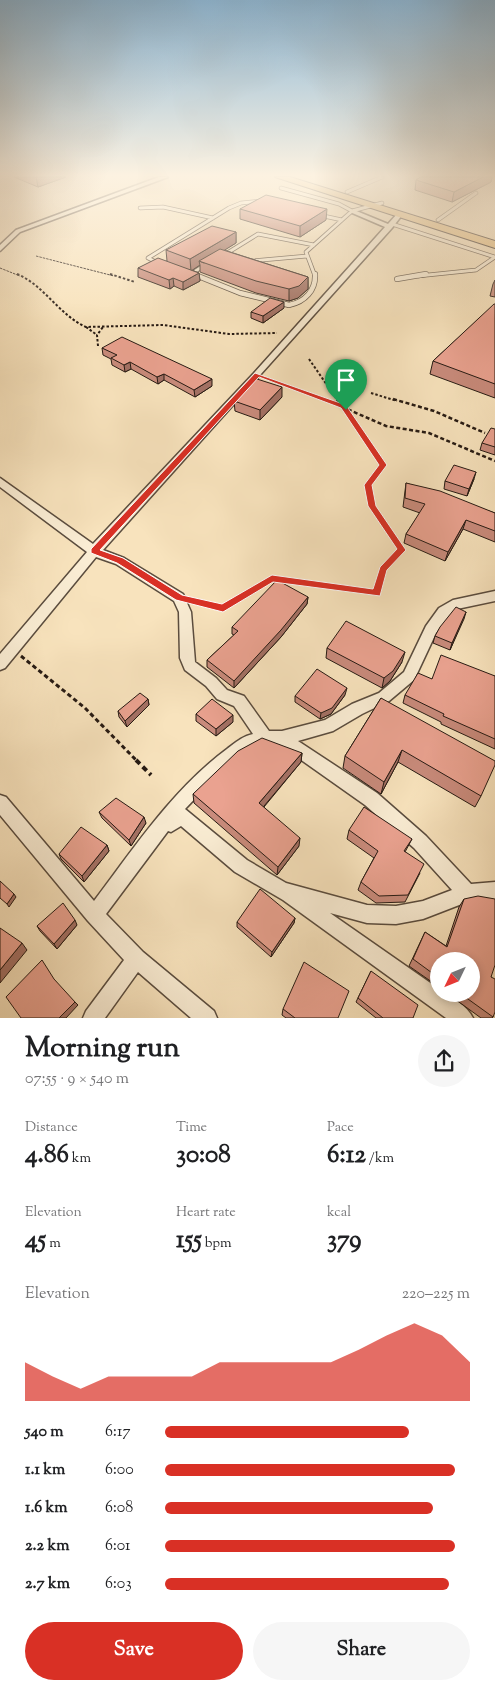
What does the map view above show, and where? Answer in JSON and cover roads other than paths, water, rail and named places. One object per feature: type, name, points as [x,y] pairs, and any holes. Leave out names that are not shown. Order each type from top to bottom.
[{"type":"main road","points":[[405,225],[495,245]]},
{"type":"main road","points":[[452,225],[495,239]]},
{"type":"street","points":[[0,249],[18,231],[36,225]]},
{"type":"street","points":[[0,664],[94,551],[257,375],[391,225]]},
{"type":"street","points":[[0,482],[94,551],[120,561],[179,598],[185,612],[187,658],[190,666],[212,682],[222,695],[239,702],[265,738]]},
{"type":"street","points":[[94,915],[120,878],[178,805],[216,766],[248,742],[265,738],[282,738],[328,726],[357,709],[384,697],[409,676],[432,630],[444,612],[453,605],[495,596]]},
{"type":"street","points":[[282,738],[371,799],[420,842],[467,893]]},
{"type":"street","points":[[0,803],[94,915],[136,959],[207,1018]]},
{"type":"street","points":[[178,805],[284,891],[463,1018]]},
{"type":"street","points":[[120,878],[180,815],[241,866],[284,891],[367,914],[396,914],[423,910],[467,893],[495,891]]},
{"type":"street","points":[[93,1018],[136,959]]},
{"type":"lane","points":[[167,266],[148,258],[203,225]]},
{"type":"lane","points":[[184,272],[269,302],[289,305],[308,296],[314,286],[316,270],[306,252],[337,225]]},
{"type":"lane","points":[[401,225],[495,257]]},
{"type":"lane","points":[[196,229],[204,231]]},
{"type":"lane","points":[[229,258],[222,256],[246,242],[251,235],[263,233],[314,246]]},
{"type":"lane","points":[[237,240],[246,242]]},
{"type":"lane","points":[[244,261],[272,261],[307,256]]},
{"type":"lane","points":[[397,279],[442,272],[476,270],[495,257]]},
{"type":"lane","points":[[193,275],[194,272],[208,264]]}]
